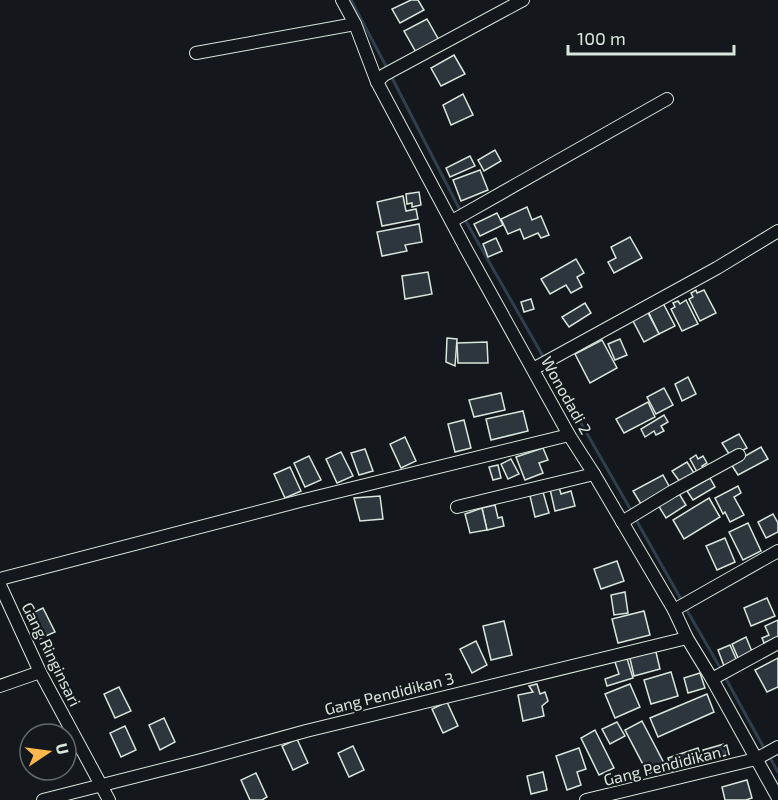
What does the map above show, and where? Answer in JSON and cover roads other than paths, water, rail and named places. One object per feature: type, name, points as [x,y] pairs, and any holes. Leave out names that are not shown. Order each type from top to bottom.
[{"type":"street","name":"Wonodadi 2","points":[[342,0],[453,220],[569,435],[674,610],[687,638],[778,798]]},
{"type":"street","points":[[381,79],[523,0]]},
{"type":"street","points":[[196,53],[355,24]]},
{"type":"street","points":[[453,220],[668,99]]},
{"type":"street","points":[[534,369],[717,268],[778,231]]},
{"type":"street","points":[[0,579],[300,501],[569,435]]},
{"type":"street","points":[[622,522],[739,455]]},
{"type":"street","points":[[457,507],[594,474]]},
{"type":"street","points":[[674,610],[778,551]]},
{"type":"street","name":"Gang Ringinsari","points":[[0,585],[40,672],[109,800]]},
{"type":"street","name":"Gang Pendidikan 3","points":[[43,800],[201,760],[306,730],[687,638]]},
{"type":"street","points":[[712,679],[778,643]]},
{"type":"street","points":[[0,686],[40,672]]},
{"type":"street","name":"Gang Pendidikan 1","points":[[586,800],[756,759],[778,747]]},
{"type":"waterway","points":[[351,0],[387,68]]},
{"type":"waterway","points":[[390,74],[461,212]]},
{"type":"waterway","points":[[464,218],[544,358]]},
{"type":"waterway","points":[[547,364],[632,512]]},
{"type":"waterway","points":[[635,518],[682,601]]},
{"type":"waterway","points":[[685,607],[722,671]]},
{"type":"waterway","points":[[725,677],[765,750]]},
{"type":"waterway","points":[[769,756],[778,772]]}]
